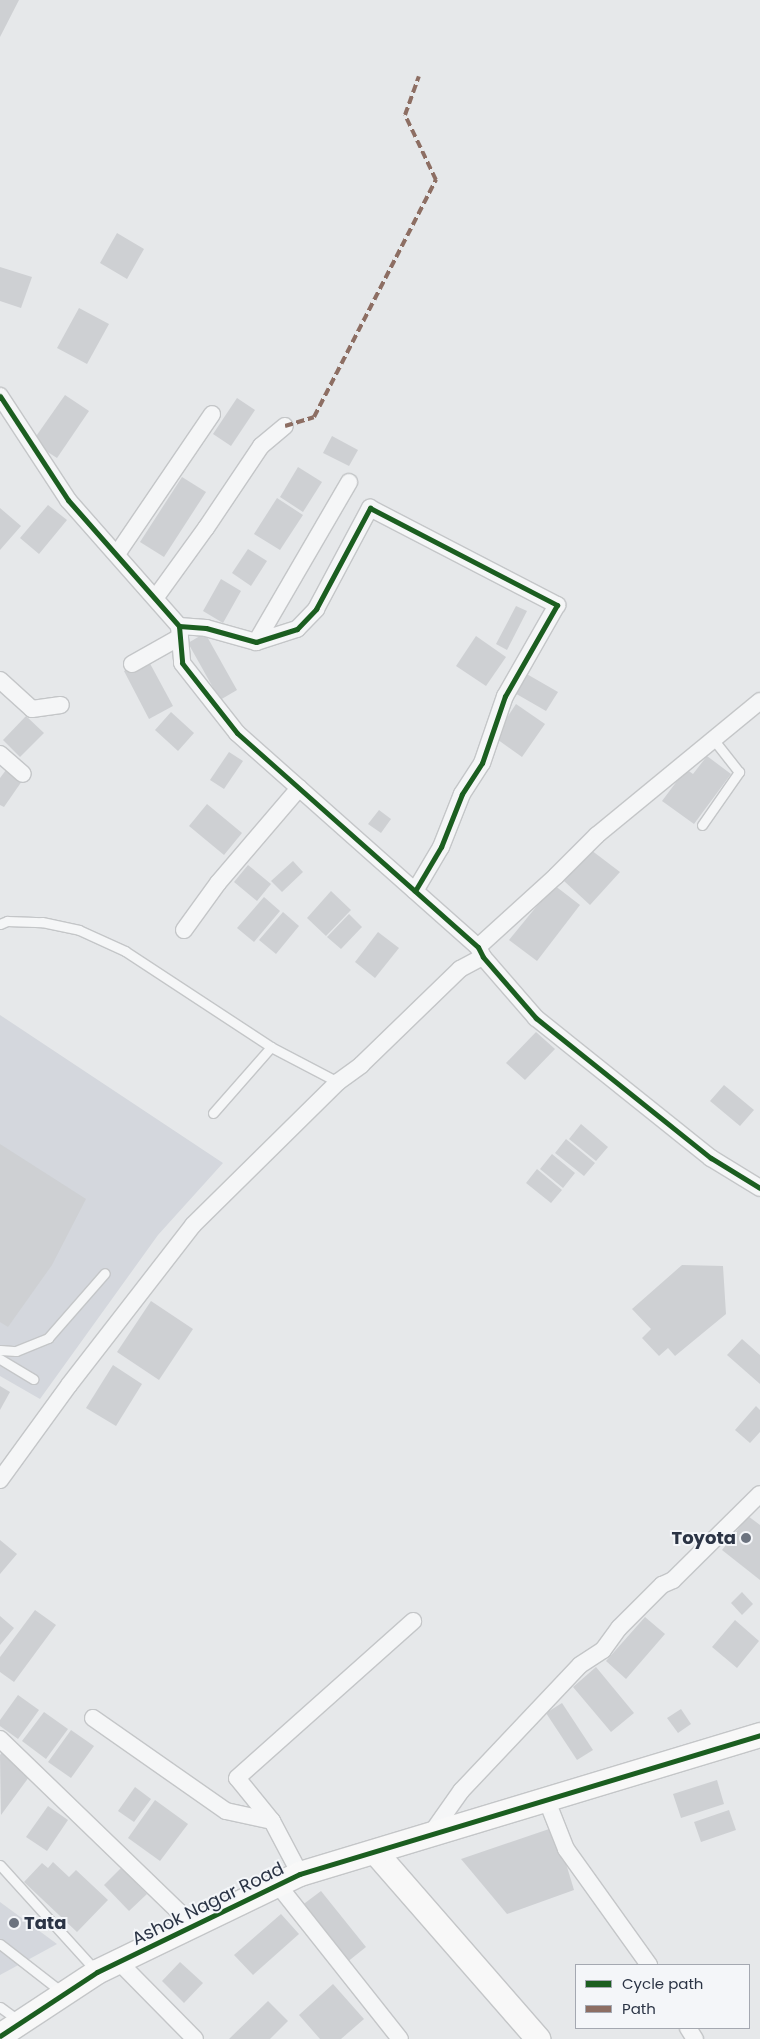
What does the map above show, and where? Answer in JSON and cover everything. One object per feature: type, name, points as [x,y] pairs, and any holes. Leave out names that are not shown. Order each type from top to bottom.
[{"type":"street","points":[[0,396],[68,500],[156,597],[180,631],[182,663],[237,733],[415,891],[480,952],[536,1018],[710,1158],[760,1188]]},
{"type":"street","points":[[117,554],[212,414]]},
{"type":"street","points":[[156,597],[206,528],[261,446],[285,426]]},
{"type":"street","points":[[256,642],[349,482]]},
{"type":"street","points":[[132,664],[180,631],[206,628],[256,642],[297,629],[316,609],[370,508],[557,605],[505,696],[482,763],[462,794],[441,847],[415,891]]},
{"type":"street","points":[[0,680],[32,709],[61,704]]},
{"type":"street","points":[[0,1480],[69,1385],[193,1225],[338,1082],[361,1065],[480,952],[597,835],[760,701]]},
{"type":"street","points":[[0,754],[22,774]]},
{"type":"street","points":[[184,930],[218,884],[299,788]]},
{"type":"street","points":[[429,1836],[461,1791],[580,1665],[603,1650],[619,1628],[662,1584],[673,1580],[760,1494]]},
{"type":"street","points":[[300,1874],[272,1821],[237,1778],[413,1621]]},
{"type":"street","points":[[93,1718],[226,1811],[272,1821]]},
{"type":"street","name":"Ashok Nagar Road","points":[[0,2036],[63,1993],[98,1972],[195,1927],[300,1874],[348,1859],[376,1853],[760,1735]]},
{"type":"street","points":[[0,1739],[195,1927]]},
{"type":"street","points":[[547,1801],[566,1849],[648,1964]]},
{"type":"street","points":[[376,1853],[538,2039]]},
{"type":"street","points":[[278,1885],[400,2039]]},
{"type":"street","points":[[119,1962],[196,2039]]},
{"type":"lane","points":[[702,825],[739,772],[713,739]]},
{"type":"lane","points":[[0,924],[8,922],[42,922],[79,930],[125,951],[271,1047],[338,1082]]},
{"type":"lane","points":[[213,1113],[271,1047]]},
{"type":"lane","points":[[0,1350],[16,1350],[48,1338],[105,1273]]},
{"type":"lane","points":[[0,1359],[33,1379]]},
{"type":"lane","points":[[0,1864],[98,1972]]},
{"type":"lane","points":[[0,1944],[63,1993]]},
{"type":"lane","points":[[0,2007],[21,2023]]},
{"type":"shaded area","points":[[0,1015],[223,1163],[158,1235],[40,1399],[0,1376]]},
{"type":"shaded area","name":"Tata","points":[[0,1902],[57,1944],[0,1975]]},
{"type":"building","points":[[0,0],[19,0],[0,37]]},
{"type":"building","points":[[117,233],[144,249],[127,279],[100,263]]},
{"type":"building","points":[[0,267],[32,277],[21,308],[0,301]]},
{"type":"building","points":[[79,308],[109,324],[87,364],[57,348]]},
{"type":"building","points":[[65,395],[89,411],[57,458],[32,442]]},
{"type":"building","points":[[237,398],[255,410],[231,446],[213,434]]},
{"type":"building","points":[[332,436],[358,450],[349,466],[323,453]]},
{"type":"building","points":[[298,467],[322,482],[303,512],[280,497]]},
{"type":"building","points":[[182,477],[206,492],[164,557],[140,542]]},
{"type":"building","points":[[277,498],[303,515],[280,550],[254,534]]},
{"type":"building","points":[[48,505],[67,520],[39,554],[20,538]]},
{"type":"building","points":[[0,508],[21,526],[0,550]]},
{"type":"building","points":[[248,549],[267,561],[251,586],[232,573]]},
{"type":"building","points":[[221,579],[241,591],[223,623],[203,611]]},
{"type":"building","points":[[516,606],[527,611],[507,650],[496,644]]},
{"type":"building","points":[[205,633],[237,690],[220,700],[188,643]]},
{"type":"building","points":[[476,636],[506,657],[486,686],[456,666]]},
{"type":"building","points":[[147,658],[173,706],[149,719],[124,671]]},
{"type":"building","points":[[525,673],[558,692],[546,711],[513,692]]},
{"type":"building","points":[[516,704],[545,724],[522,757],[494,737]]},
{"type":"building","points":[[171,712],[194,733],[178,751],[155,730]]},
{"type":"building","points":[[26,716],[44,733],[20,757],[3,740]]},
{"type":"building","points":[[229,752],[243,761],[224,789],[210,780]]},
{"type":"building","points":[[707,756],[731,774],[694,824],[662,801],[686,769],[693,774]]},
{"type":"building","points":[[6,770],[22,781],[4,807],[0,805],[0,778]]},
{"type":"building","points":[[207,804],[242,833],[224,855],[189,826]]},
{"type":"building","points":[[379,810],[391,819],[381,833],[368,824]]},
{"type":"building","points":[[591,850],[620,872],[590,905],[564,881]]},
{"type":"building","points":[[293,861],[303,872],[282,892],[271,881]]},
{"type":"building","points":[[248,865],[271,884],[257,901],[234,882]]},
{"type":"building","points":[[554,885],[580,905],[537,961],[509,940]]},
{"type":"building","points":[[331,891],[351,910],[326,936],[307,918]]},
{"type":"building","points":[[264,897],[280,911],[254,942],[237,928]]},
{"type":"building","points":[[283,912],[299,926],[276,954],[259,940]]},
{"type":"building","points":[[349,914],[362,927],[341,949],[327,937]]},
{"type":"building","points":[[378,932],[399,948],[375,978],[355,962]]},
{"type":"building","points":[[536,1032],[555,1049],[525,1080],[506,1063]]},
{"type":"building","points":[[724,1085],[754,1110],[740,1126],[710,1101]]},
{"type":"building","points":[[581,1124],[608,1147],[596,1161],[569,1139]]},
{"type":"building","points":[[566,1139],[595,1163],[584,1176],[555,1153]]},
{"type":"building","points":[[0,1144],[86,1199],[52,1265],[8,1327],[0,1322]]},
{"type":"building","points":[[552,1154],[575,1173],[563,1188],[540,1169]]},
{"type":"building","points":[[537,1169],[562,1190],[551,1203],[526,1183]]},
{"type":"building","points":[[682,1265],[723,1266],[726,1314],[675,1356],[668,1348],[659,1356],[642,1338],[651,1329],[632,1309]]},
{"type":"building","points":[[151,1301],[193,1329],[159,1380],[117,1352]]},
{"type":"building","points":[[742,1339],[760,1355],[760,1384],[727,1355]]},
{"type":"building","points":[[113,1365],[142,1384],[116,1426],[86,1408]]},
{"type":"building","points":[[0,1386],[10,1392],[0,1410]]},
{"type":"building","points":[[756,1406],[760,1410],[760,1432],[750,1443],[735,1430]]},
{"type":"building","name":"Toyota","points":[[748,1516],[760,1525],[760,1580],[722,1550]]},
{"type":"building","points":[[0,1540],[17,1554],[0,1574]]},
{"type":"building","points":[[742,1592],[753,1604],[742,1615],[731,1603]]},
{"type":"building","points":[[35,1610],[56,1625],[14,1682],[0,1672],[0,1657]]},
{"type":"building","points":[[0,1616],[14,1628],[0,1645]]},
{"type":"building","points":[[645,1617],[665,1634],[626,1679],[606,1661]]},
{"type":"building","points":[[735,1620],[759,1641],[737,1668],[712,1647]]},
{"type":"building","points":[[596,1667],[634,1713],[611,1732],[573,1687]]},
{"type":"building","points":[[18,1695],[39,1710],[18,1739],[0,1726],[0,1720]]},
{"type":"building","points":[[562,1703],[593,1750],[577,1760],[546,1713]]},
{"type":"building","points":[[681,1709],[691,1724],[678,1733],[667,1718]]},
{"type":"building","points":[[44,1712],[68,1729],[46,1759],[22,1741]]},
{"type":"building","points":[[71,1730],[94,1746],[71,1778],[48,1762]]},
{"type":"building","points":[[2,1752],[29,1777],[1,1815],[0,1755]]},
{"type":"building","points":[[717,1780],[724,1804],[681,1818],[673,1794]]},
{"type":"building","points":[[135,1787],[151,1799],[134,1822],[118,1811]]},
{"type":"building","points":[[155,1800],[188,1824],[160,1861],[128,1838]]},
{"type":"building","points":[[48,1806],[68,1820],[47,1851],[26,1837]]},
{"type":"building","points":[[729,1810],[736,1830],[701,1842],[694,1822]]},
{"type":"building","points":[[555,1827],[574,1890],[507,1914],[461,1859]]},
{"type":"building","points":[[53,1862],[69,1877],[76,1870],[108,1900],[77,1932],[24,1882],[42,1863],[48,1868]]},
{"type":"building","points":[[121,1868],[147,1894],[129,1911],[104,1885]]},
{"type":"building","points":[[321,1891],[366,1947],[346,1963],[301,1906]]},
{"type":"building","points":[[281,1914],[299,1934],[253,1975],[234,1955]]},
{"type":"building","points":[[180,1962],[203,1983],[184,2003],[162,1981]]},
{"type":"building","points":[[333,1984],[364,2019],[341,2039],[320,2039],[299,2015]]},
{"type":"building","points":[[268,2001],[288,2021],[270,2039],[229,2039]]},
{"type":"marked path","points":[[285,426],[314,417],[436,180],[405,115],[419,76]]},
{"type":"cycle path","points":[[0,396],[68,500],[179,626],[182,663],[237,733],[478,947],[483,957],[536,1018],[711,1158],[760,1188]]},
{"type":"cycle path","points":[[179,626],[206,628],[256,642],[297,629],[316,609],[370,508],[557,605],[505,696],[482,763],[462,794],[441,847],[415,891]]},
{"type":"cycle path","points":[[0,2036],[97,1972],[300,1874],[760,1735]]},
{"type":"place","name":"Toyota","points":[[746,1538]]},
{"type":"place","name":"Tata","points":[[14,1923]]}]
